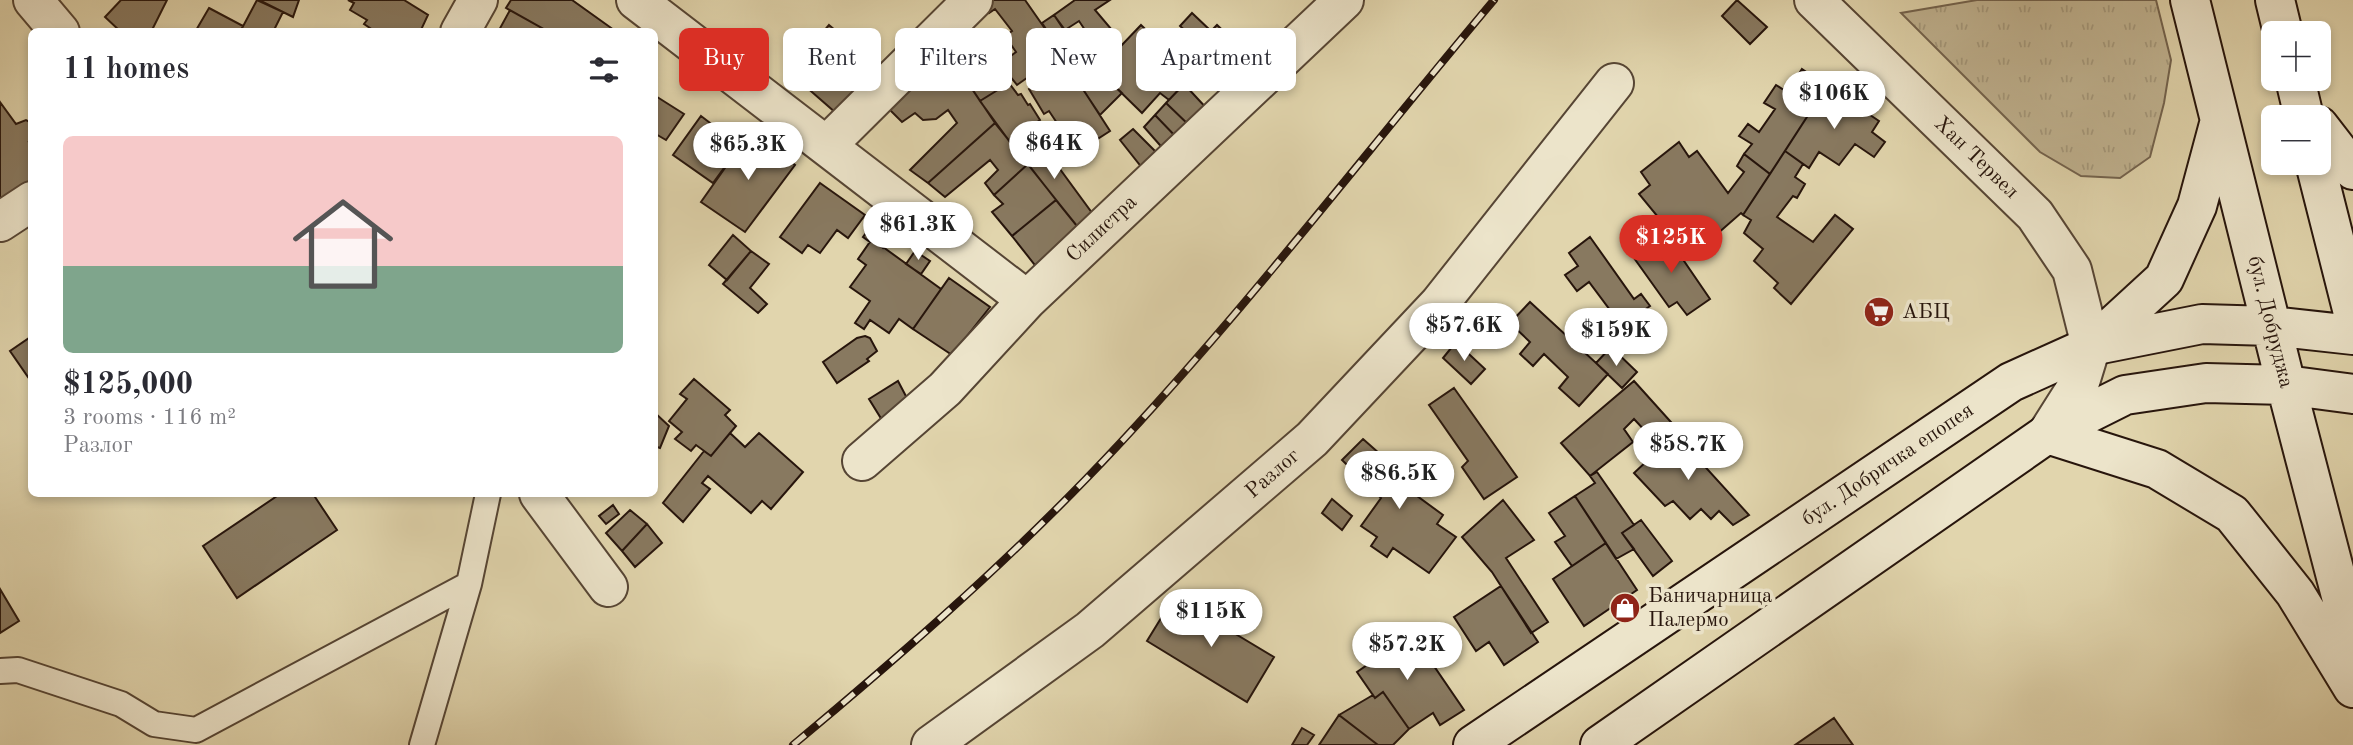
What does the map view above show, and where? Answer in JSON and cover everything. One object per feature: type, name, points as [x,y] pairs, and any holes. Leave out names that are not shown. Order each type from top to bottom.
[{"type":"main road","points":[[33,0],[57,28]]},
{"type":"main road","points":[[462,28],[478,0]]},
{"type":"main road","points":[[636,0],[1027,300]]},
{"type":"main road","points":[[827,145],[973,0]]},
{"type":"main road","name":"Силистра","points":[[862,461],[945,389],[1027,300],[1344,0]]},
{"type":"main road","name":"Хан Тервел","points":[[1814,0],[2035,215],[2072,270],[2091,346]]},
{"type":"main road","name":"бул. Добруджа","points":[[2190,0],[2353,642]]},
{"type":"main road","points":[[2275,0],[2280,21]]},
{"type":"main road","name":"Разлог","points":[[932,745],[1090,630],[1312,439],[1439,304],[1614,83]]},
{"type":"main road","points":[[2047,434],[2080,382],[2091,346],[2164,279],[2197,206],[2221,118]]},
{"type":"main road","points":[[2331,141],[2353,170]]},
{"type":"main road","points":[[2318,175],[2353,313]]},
{"type":"main road","points":[[0,222],[28,204]]},
{"type":"main road","name":"бул. Добричка епопея","points":[[1473,745],[2011,382],[2091,346],[2202,324],[2271,326],[2353,335]]},
{"type":"main road","points":[[1600,745],[2047,434],[2125,395],[2206,383],[2286,385],[2353,394]]},
{"type":"main road","points":[[2047,434],[2157,469],[2232,514],[2295,593],[2353,688]]},
{"type":"main road","points":[[541,497],[608,587]]},
{"type":"lane","points":[[422,745],[469,584],[487,497]]},
{"type":"lane","points":[[0,671],[18,670],[121,704],[155,724],[196,730],[469,584]]},
{"type":"green space","points":[[1977,0],[2156,0],[2171,60],[2164,103],[2150,157],[2120,178],[2081,176],[2040,152],[1901,13]]},
{"type":"building","points":[[121,0],[167,0],[153,28],[117,28],[105,17]]},
{"type":"building","points":[[257,0],[283,12],[275,28],[242,28]]},
{"type":"building","points":[[259,0],[299,0],[293,17]]},
{"type":"building","points":[[348,0],[404,0],[428,15],[422,28],[370,28],[364,24],[367,20],[350,10],[354,3]]},
{"type":"building","points":[[511,0],[572,0],[611,28],[542,28],[506,8]]},
{"type":"building","points":[[987,0],[1025,0],[1045,28],[1026,28],[1026,79],[1017,85],[1012,79],[1012,55],[1016,52],[1012,46],[1012,28],[995,9],[989,13],[983,4]]},
{"type":"building","points":[[1075,0],[1110,0],[1095,10],[1110,28],[1084,28],[1079,21],[1064,28],[1054,15]]},
{"type":"building","points":[[1737,0],[1767,27],[1750,44],[1722,16]]},
{"type":"building","points":[[209,8],[243,26],[242,28],[197,28]]},
{"type":"building","points":[[510,10],[542,28],[500,28]]},
{"type":"building","points":[[1192,13],[1208,28],[1182,28],[1180,26]]},
{"type":"building","points":[[1054,15],[1063,28],[1045,28],[1042,23]]},
{"type":"building","points":[[1136,30],[1136,91],[1178,91],[1169,100],[1160,93],[1142,113],[1119,91],[1122,91],[1122,45]]},
{"type":"building","points":[[1802,69],[1827,86],[1770,174],[1744,154],[1752,144],[1739,136],[1748,124],[1759,132],[1775,109],[1764,103],[1776,85],[1787,92]]},
{"type":"building","points":[[1827,86],[1879,121],[1872,132],[1885,142],[1874,157],[1855,144],[1839,165],[1819,152],[1809,168],[1785,151]]},
{"type":"building","points":[[1012,87],[1028,105],[1030,104],[1040,120],[1010,142],[980,101],[996,91],[1012,91]]},
{"type":"building","points":[[811,91],[854,91],[836,113]]},
{"type":"building","points":[[904,91],[974,91],[995,123],[928,183],[910,170],[957,123],[948,110],[936,119],[923,120],[915,113],[902,122],[886,106]]},
{"type":"building","points":[[973,91],[996,91],[980,101]]},
{"type":"building","points":[[1030,91],[1084,91],[1110,131],[1085,147],[1078,136],[1069,141],[1049,111],[1044,114]]},
{"type":"building","points":[[1084,91],[1120,91],[1122,93],[1100,115]]},
{"type":"building","points":[[1177,91],[1190,91],[1210,112],[1192,128],[1166,103]]},
{"type":"building","points":[[658,98],[684,114],[666,140],[658,135]]},
{"type":"building","points":[[0,102],[16,124],[28,121],[28,184],[0,201]]},
{"type":"building","points":[[1166,103],[1192,128],[1179,140],[1155,115]]},
{"type":"building","points":[[1155,115],[1179,140],[1166,152],[1144,127]]},
{"type":"building","points":[[701,116],[740,146],[713,183],[673,155]]},
{"type":"building","points":[[995,123],[1028,164],[994,195],[985,183],[998,170],[990,160],[945,197],[928,183]]},
{"type":"building","points":[[1133,129],[1159,155],[1143,169],[1120,140]]},
{"type":"building","points":[[751,131],[795,165],[745,232],[701,202]]},
{"type":"building","points":[[1024,131],[1040,154],[1046,150],[1095,217],[1081,231],[1010,142]]},
{"type":"building","points":[[1679,142],[1689,157],[1697,151],[1728,193],[1744,172],[1737,166],[1744,154],[1770,174],[1743,215],[1741,213],[1709,241],[1698,228],[1690,235],[1682,226],[1672,234],[1639,194],[1650,185],[1641,172]]},
{"type":"building","points":[[1785,151],[1803,164],[1795,177],[1805,184],[1797,198],[1793,196],[1777,217],[1813,242],[1835,215],[1853,229],[1791,304],[1774,288],[1778,283],[1754,261],[1763,249],[1744,233],[1751,220],[1743,215]]},
{"type":"building","points":[[1028,164],[1056,200],[1012,236],[992,212],[1003,204],[994,195]]},
{"type":"building","points":[[820,183],[865,215],[848,238],[837,230],[820,253],[808,245],[802,253],[780,237]]},
{"type":"building","points":[[1056,200],[1081,231],[1038,269],[1012,236]]},
{"type":"building","points":[[874,222],[893,235],[883,248],[872,239],[870,242],[863,237]]},
{"type":"building","points":[[1655,234],[1664,247],[1671,242],[1710,299],[1687,315],[1677,302],[1669,307],[1634,258],[1642,252],[1638,245]]},
{"type":"building","points":[[733,235],[751,251],[727,280],[709,265]]},
{"type":"building","points":[[1590,237],[1634,299],[1641,294],[1650,306],[1622,326],[1589,282],[1577,291],[1565,275],[1578,266],[1569,253]]},
{"type":"building","points":[[872,239],[941,289],[913,329],[899,319],[889,333],[870,320],[864,329],[855,323],[870,301],[850,287],[866,265],[858,259]]},
{"type":"building","points":[[751,251],[769,264],[750,288],[767,304],[758,313],[723,284]]},
{"type":"building","points":[[915,251],[930,261],[921,274],[906,264]]},
{"type":"building","points":[[949,278],[990,307],[952,355],[913,329]]},
{"type":"building","points":[[1530,302],[1608,374],[1579,406],[1559,388],[1568,377],[1544,354],[1533,366],[1520,354],[1530,342],[1510,323]]},
{"type":"building","points":[[857,338],[870,338],[877,351],[867,359],[869,361],[837,383],[823,362]]},
{"type":"building","points":[[28,339],[28,377],[10,351]]},
{"type":"building","points":[[1456,342],[1485,369],[1471,384],[1443,358]]},
{"type":"building","points":[[1611,347],[1637,372],[1622,388],[1596,363]]},
{"type":"building","points":[[694,379],[730,410],[725,415],[736,426],[711,456],[696,445],[691,451],[675,439],[682,432],[669,421],[687,399],[680,394]]},
{"type":"building","points":[[898,381],[909,402],[882,420],[869,399]]},
{"type":"building","points":[[1634,381],[1679,431],[1652,457],[1639,444],[1648,434],[1634,419],[1624,429],[1633,442],[1590,476],[1561,443]]},
{"type":"building","points":[[1454,388],[1517,477],[1484,499],[1462,467],[1468,461],[1429,405]]},
{"type":"building","points":[[658,416],[669,426],[658,447]]},
{"type":"building","points":[[1679,431],[1701,455],[1698,459],[1749,515],[1733,525],[1719,511],[1711,519],[1701,509],[1690,519],[1673,501],[1665,506],[1634,473]]},
{"type":"building","points":[[730,433],[745,447],[759,433],[803,472],[771,509],[762,501],[751,513],[708,476],[702,483],[710,489],[683,522],[663,503],[704,451],[711,456]]},
{"type":"building","points":[[1363,439],[1414,484],[1409,490],[1443,515],[1437,524],[1456,537],[1429,573],[1393,548],[1387,557],[1371,546],[1377,537],[1361,526],[1381,498],[1342,460]]},
{"type":"building","points":[[1597,472],[1634,525],[1622,533],[1634,549],[1616,559],[1575,496],[1595,483],[1590,476]]},
{"type":"building","points":[[1575,496],[1606,543],[1572,566],[1555,542],[1565,536],[1549,513]]},
{"type":"building","points":[[276,497],[315,497],[337,530],[237,598],[203,546]]},
{"type":"building","points":[[1332,499],[1352,516],[1342,530],[1322,513]]},
{"type":"building","points":[[1503,500],[1534,540],[1506,558],[1548,622],[1531,633],[1492,572],[1462,537]]},
{"type":"building","points":[[613,505],[619,514],[606,524],[599,516]]},
{"type":"building","points":[[630,510],[647,524],[622,551],[606,533]]},
{"type":"building","points":[[1641,520],[1672,561],[1653,576],[1622,533]]},
{"type":"building","points":[[647,524],[662,543],[635,567],[622,551]]},
{"type":"building","points":[[1606,543],[1637,590],[1584,626],[1553,579]]},
{"type":"building","points":[[1501,586],[1538,642],[1504,665],[1489,642],[1476,651],[1454,617]]},
{"type":"building","points":[[0,589],[19,621],[0,633]]},
{"type":"building","points":[[1174,597],[1274,657],[1247,702],[1147,641]]},
{"type":"building","points":[[1382,628],[1410,663],[1425,653],[1464,710],[1440,725],[1433,713],[1409,729],[1383,692],[1375,698],[1357,672],[1367,665],[1357,652]]},
{"type":"building","points":[[1383,692],[1409,729],[1393,745],[1378,745],[1339,715]]},
{"type":"building","points":[[1339,715],[1361,732],[1378,745],[1319,745]]},
{"type":"building","points":[[1834,718],[1853,745],[1795,745]]},
{"type":"building","points":[[1302,728],[1314,735],[1307,745],[1292,745]]},
{"type":"railway","points":[[793,745],[943,616],[1016,549],[1140,422],[1244,303],[1494,0]]},
{"type":"place","name":"АБЦ","points":[[1879,312]]},
{"type":"place","name":"Баничарница Палермо","points":[[1625,608]]}]
